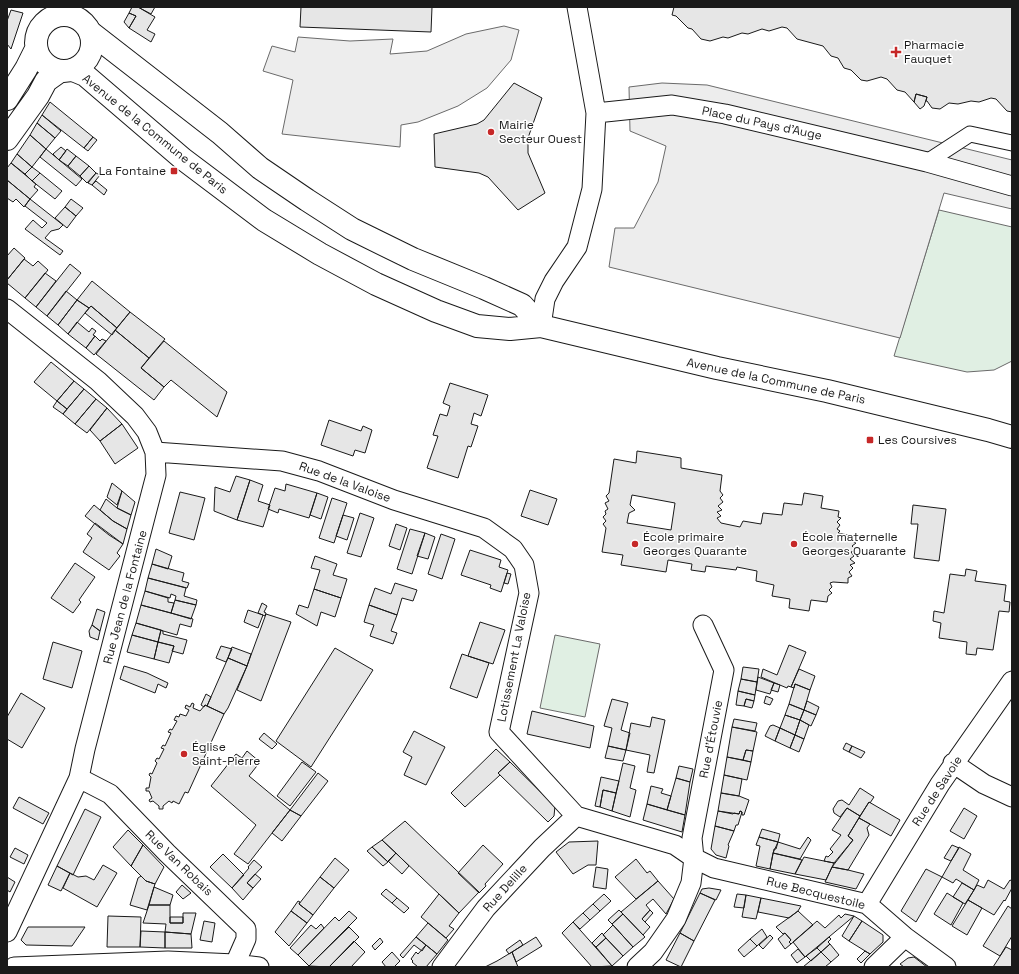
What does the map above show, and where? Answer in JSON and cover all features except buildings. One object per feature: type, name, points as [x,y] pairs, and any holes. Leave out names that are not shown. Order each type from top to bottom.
[{"type":"street","points":[[540,326],[545,299],[554,281],[577,247],[592,189],[596,113],[577,7]]},
{"type":"street","points":[[66,70],[54,70],[44,64],[37,54],[35,40],[44,16],[47,20],[60,15],[73,16],[85,21],[260,168],[307,200],[352,229],[412,259],[522,305],[540,326]]},
{"type":"street","points":[[7,138],[38,96],[46,81],[84,62],[91,51],[92,45],[85,21]]},
{"type":"street","points":[[7,99],[26,69],[36,49]]},
{"type":"street","name":"Avenue de la Commune de Paris","points":[[66,70],[85,75],[183,159],[264,220],[320,254],[376,284],[436,311],[478,326],[510,329],[540,326],[717,368],[827,391],[1012,437]]},
{"type":"street","name":"Place du Pays d'Auge","points":[[596,113],[672,105],[724,114],[927,162],[1012,186]]},
{"type":"street","points":[[927,162],[970,134],[1012,143]]},
{"type":"street","name":"Rue Jean de la Fontaine","points":[[7,309],[98,381],[135,416],[147,432],[155,452],[156,475],[85,749],[80,778],[7,932]]},
{"type":"street","name":"Rue de la Valoise","points":[[155,452],[282,461],[319,471],[394,500],[484,528]]},
{"type":"street","name":"Lotissement La Valoise","points":[[484,528],[513,549],[524,565],[529,593],[499,732],[576,816]]},
{"type":"street","name":"Rue d'Étouvie","points":[[637,967],[653,952],[676,919],[691,883],[694,858],[692,838],[724,670],[703,624]]},
{"type":"street","name":"Rue de Savoie","points":[[867,904],[953,763],[1009,689]]},
{"type":"street","points":[[953,763],[984,784],[1012,797]]},
{"type":"street","name":"Rue Van Robais","points":[[80,778],[110,794],[167,853],[246,929],[246,939],[235,964]]},
{"type":"street","points":[[576,816],[675,844],[694,858]]},
{"type":"street","name":"Rue Delille","points":[[442,967],[486,908],[542,848],[576,816]]},
{"type":"street","name":"Rue Becquestoile","points":[[694,858],[714,868],[867,904],[905,937],[946,967]]},
{"type":"street","points":[[874,967],[905,937]]},
{"type":"street","points":[[14,967],[168,961],[235,964],[259,967]]},
{"type":"green space","points":[[939,210],[1012,227],[1012,361],[994,370],[967,372],[894,356]]},
{"type":"green space","points":[[555,635],[600,644],[585,717],[540,708]]},
{"type":"shaded area","points":[[504,26],[519,30],[511,60],[487,88],[458,106],[418,122],[401,125],[400,147],[282,134],[293,80],[263,71],[272,46],[295,52],[298,37],[350,41],[393,39],[390,54],[427,51],[466,34]]},
{"type":"shaded area","points":[[662,83],[707,85],[1012,160],[1012,209],[944,193],[900,338],[609,267],[615,228],[634,228],[658,182],[666,146],[630,131],[629,87]]},
{"type":"place","name":"Pharmacie Fauquet","points":[[896,52]]},
{"type":"place","name":"Mairie Secteur Ouest","points":[[491,132]]},
{"type":"place","name":"La Fontaine","points":[[174,171]]},
{"type":"place","name":"Les Coursives","points":[[870,440]]},
{"type":"place","name":"École primaire Georges Quarante","points":[[635,544]]},
{"type":"place","name":"École maternelle Georges Quarante","points":[[794,544]]},
{"type":"place","name":"Église Saint-Pierre","points":[[184,754]]}]
